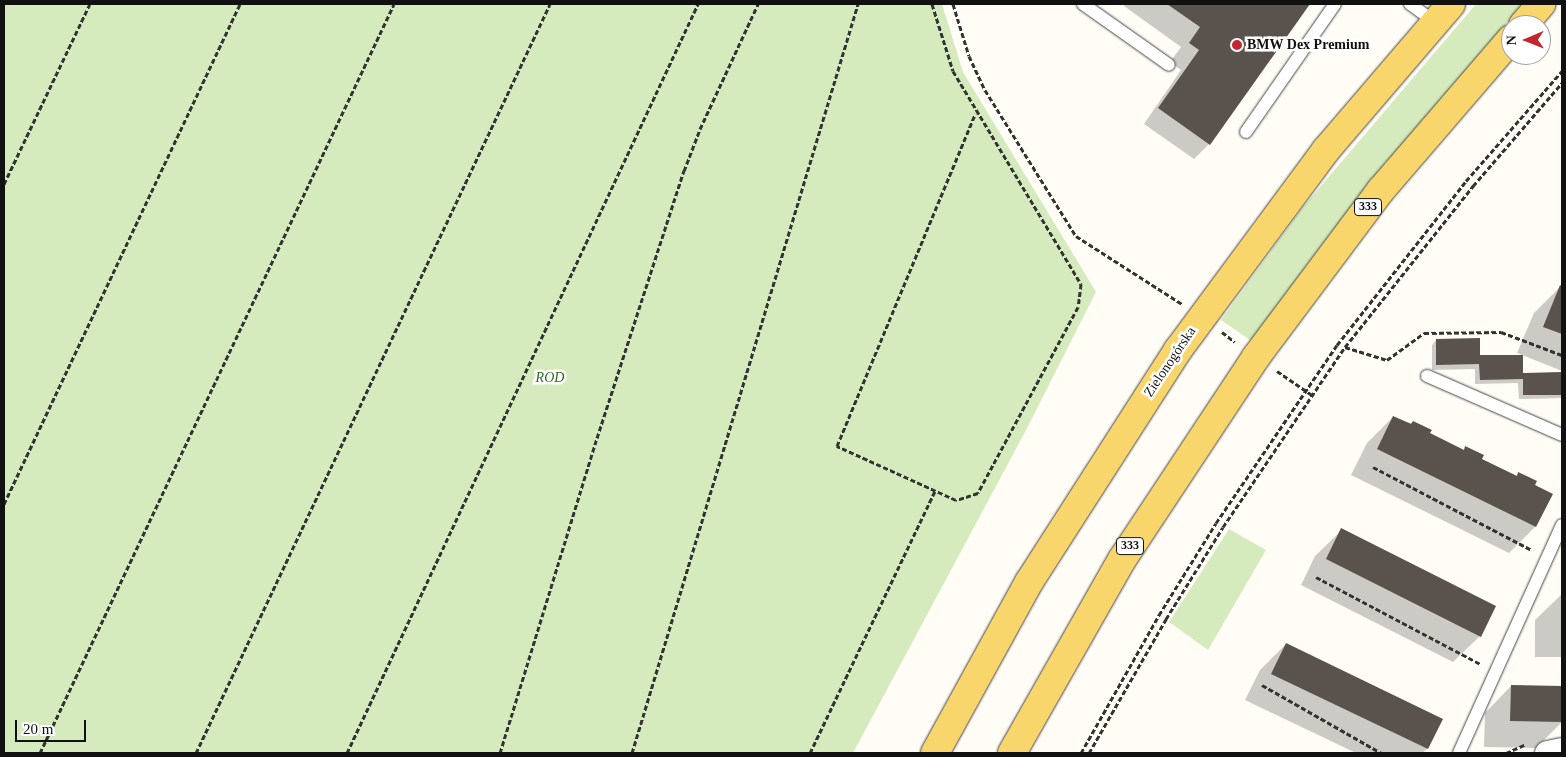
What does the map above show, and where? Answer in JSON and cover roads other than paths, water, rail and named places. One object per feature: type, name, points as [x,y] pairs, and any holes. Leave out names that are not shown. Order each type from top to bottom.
[{"type":"main road","points":[[1532,15],[1542,4]]},
{"type":"main road","name":"Zielonogórska","points":[[935,753],[1029,582],[1178,350],[1326,150],[1443,13]]},
{"type":"main road","name":"333","points":[[1012,753],[1128,551],[1250,365],[1381,190],[1501,50]]},
{"type":"street","points":[[1547,753],[1562,750]]},
{"type":"lane","points":[[1083,4],[1169,66]]},
{"type":"lane","points":[[1246,132],[1335,4]]},
{"type":"lane","points":[[1410,4],[1443,13]]},
{"type":"lane","points":[[1427,376],[1562,434]]},
{"type":"lane","points":[[1459,753],[1562,525]]},
{"type":"place","name":"BMW Dex Premium","points":[[1237,45]]},
{"type":"park label","name":"ROD","points":[[550,378]]}]
